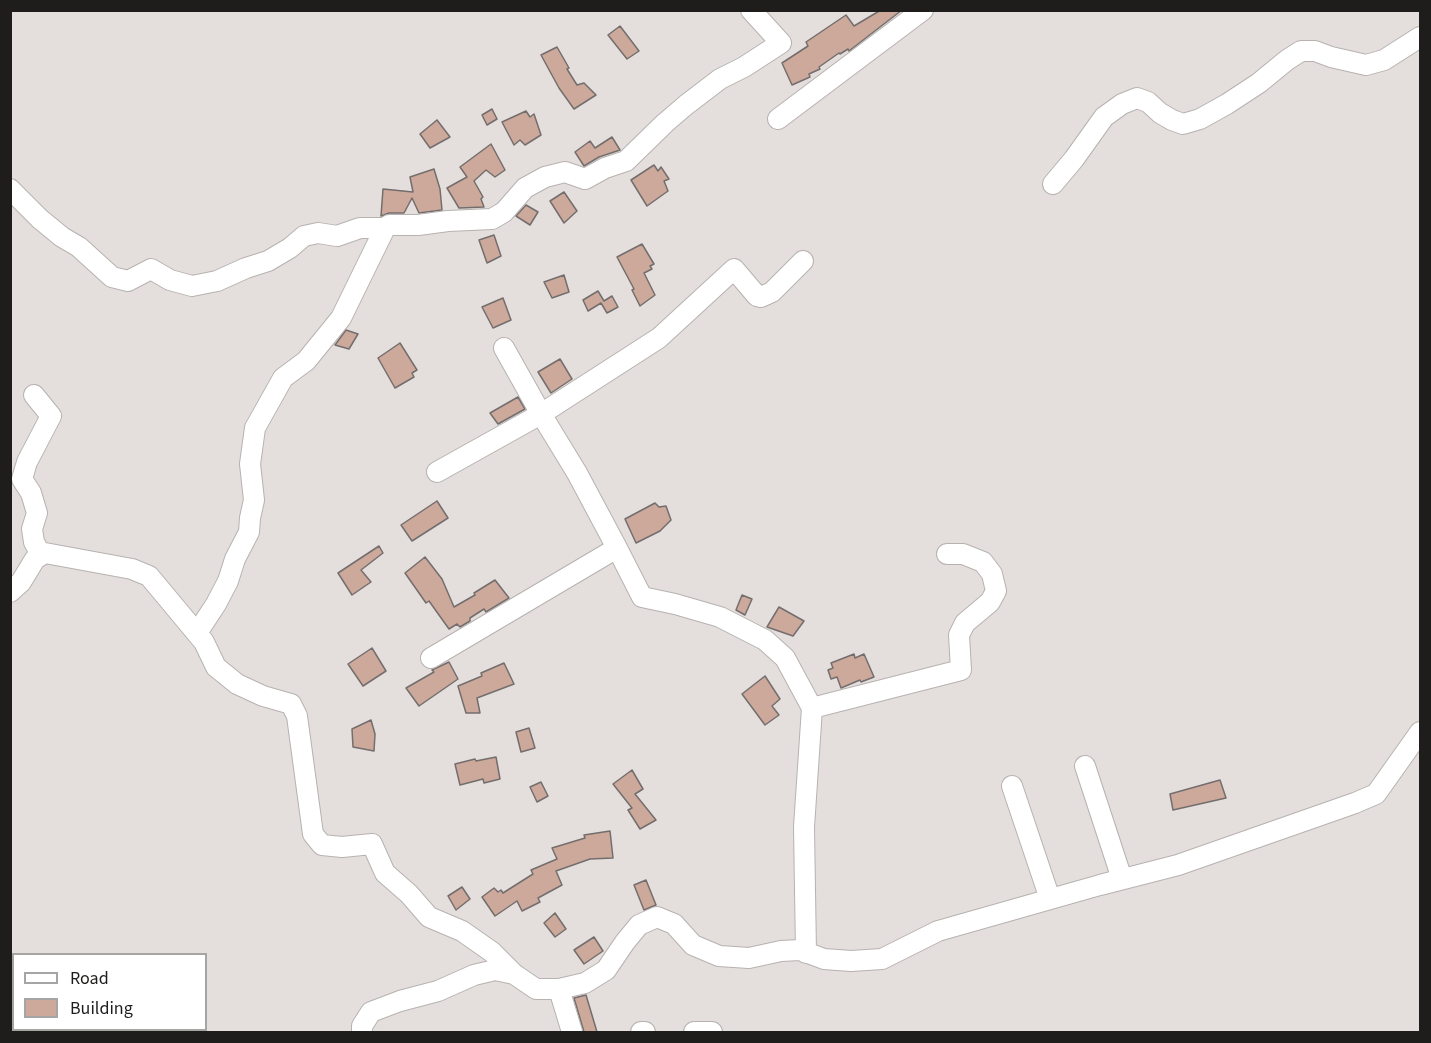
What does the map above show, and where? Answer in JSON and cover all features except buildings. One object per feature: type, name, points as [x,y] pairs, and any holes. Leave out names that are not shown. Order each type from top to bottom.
[{"type":"street","points":[[10,189],[40,219],[79,247],[111,277],[128,281],[151,269],[171,280],[192,286],[217,281],[268,261],[290,248],[304,236],[318,233],[337,236],[360,228],[385,228],[389,225],[492,219],[504,212],[525,189],[546,177],[565,172],[585,179],[605,168],[626,161],[664,123],[686,105],[720,80],[781,43],[751,10]]},
{"type":"street","points":[[777,118],[923,10]]},
{"type":"street","points":[[1053,184],[1104,117],[1122,104],[1137,98],[1149,102],[1160,113],[1183,124],[1200,119],[1227,104],[1301,51],[1315,51],[1366,65],[1384,60],[1420,37]]},
{"type":"street","points":[[197,633],[228,581],[235,559],[249,532],[249,518],[254,500],[250,464],[255,428],[283,378],[306,361],[341,318],[385,228]]},
{"type":"street","points":[[437,472],[541,414],[659,338],[734,269],[757,296],[761,297],[772,292],[804,261]]},
{"type":"street","points":[[504,348],[577,473],[642,597],[720,617],[765,640],[785,658],[813,708],[804,827],[806,953]]},
{"type":"street","points":[[34,395],[51,416],[27,462],[22,479],[31,493],[37,513],[32,529],[33,542],[41,555]]},
{"type":"street","points":[[431,658],[617,548]]},
{"type":"street","points":[[10,592],[21,582],[35,559],[45,553],[132,569],[149,576],[204,642],[216,667],[237,684],[263,696],[291,704],[297,716],[313,834],[322,845],[342,847],[372,844],[385,873],[409,894],[429,917],[462,931],[492,952],[514,974],[536,989],[559,989],[585,983],[606,969],[639,924],[657,917],[674,924],[693,945],[718,956],[749,958],[781,951],[800,950],[824,959],[851,962],[882,958],[938,931],[1178,865],[1355,803],[1376,794],[1420,732]]},
{"type":"street","points":[[813,708],[961,670],[958,635],[965,623],[990,602],[996,591],[992,574],[983,562],[963,554],[947,554]]},
{"type":"street","points":[[1085,766],[1122,879]]},
{"type":"street","points":[[1012,786],[1050,899]]},
{"type":"street","points":[[362,1032],[362,1026],[371,1012],[400,1001],[438,991],[474,975],[495,970],[514,974]]},
{"type":"street","points":[[559,989],[572,1032]]},
{"type":"street","points":[[694,1032],[712,1032]]}]
